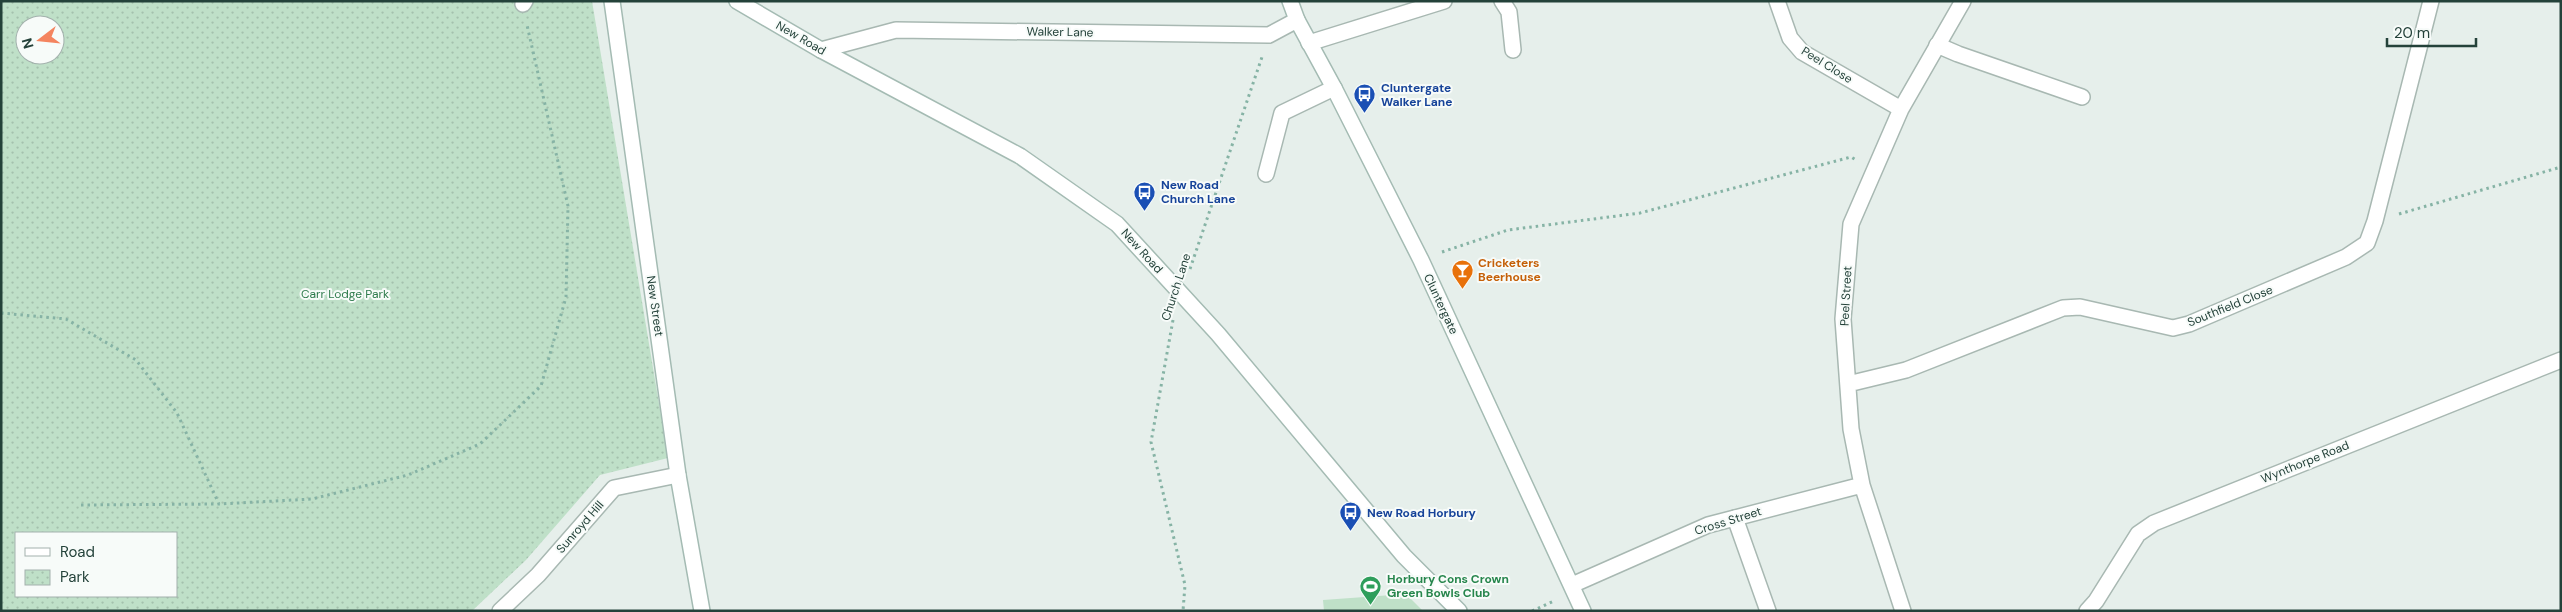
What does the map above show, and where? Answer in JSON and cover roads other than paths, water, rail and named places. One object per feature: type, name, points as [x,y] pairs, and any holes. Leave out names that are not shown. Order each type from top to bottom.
[{"type":"street","name":"New Street","points":[[612,1],[678,475],[702,611]]},
{"type":"street","name":"New Road","points":[[737,1],[821,50],[1020,156],[1117,224],[1218,334],[1404,556],[1459,611]]},
{"type":"street","name":"Cluntergate","points":[[1290,1],[1297,20],[1334,88],[1421,260],[1583,611]]},
{"type":"street","points":[[1309,43],[1444,1]]},
{"type":"street","points":[[1502,1],[1509,12],[1513,50]]},
{"type":"street","name":"Peel Close","points":[[1777,1],[1790,38],[1802,52],[1901,109]]},
{"type":"street","name":"Peel Street","points":[[1903,611],[1862,485],[1851,430],[1843,319],[1851,224],[1901,109],[1964,1]]},
{"type":"street","name":"Southfield Close","points":[[1848,384],[1906,370],[2063,308],[2088,308],[2173,328],[2189,324],[2346,257],[2367,242],[2375,221],[2431,1]]},
{"type":"street","name":"Walker Lane","points":[[821,50],[896,30],[1269,35],[1297,20]]},
{"type":"street","points":[[1938,45],[1958,54],[2082,97]]},
{"type":"street","points":[[1266,174],[1282,113],[1334,88]]},
{"type":"street","name":"Wynthorpe Road","points":[[2087,611],[2138,534],[2154,523],[2561,360]]},
{"type":"street","name":"Sunroyd Hill","points":[[500,611],[538,576],[614,488],[678,475]]},
{"type":"street","name":"Cross Street","points":[[1572,585],[1708,525],[1862,485]]},
{"type":"street","points":[[1735,518],[1768,611]]},
{"type":"place","name":"Cluntergate Walker Lane","points":[[1365,114]]},
{"type":"place","name":"New Road Church Lane","points":[[1145,211]]},
{"type":"place","name":"Cricketers Beerhouse","points":[[1462,289]]},
{"type":"place","name":"New Road Horbury","points":[[1351,532]]},
{"type":"place","name":"Horbury Cons Crown Green Bowls Club","points":[[1371,605]]},
{"type":"park label","name":"Carr Lodge Park","points":[[345,294]]}]
